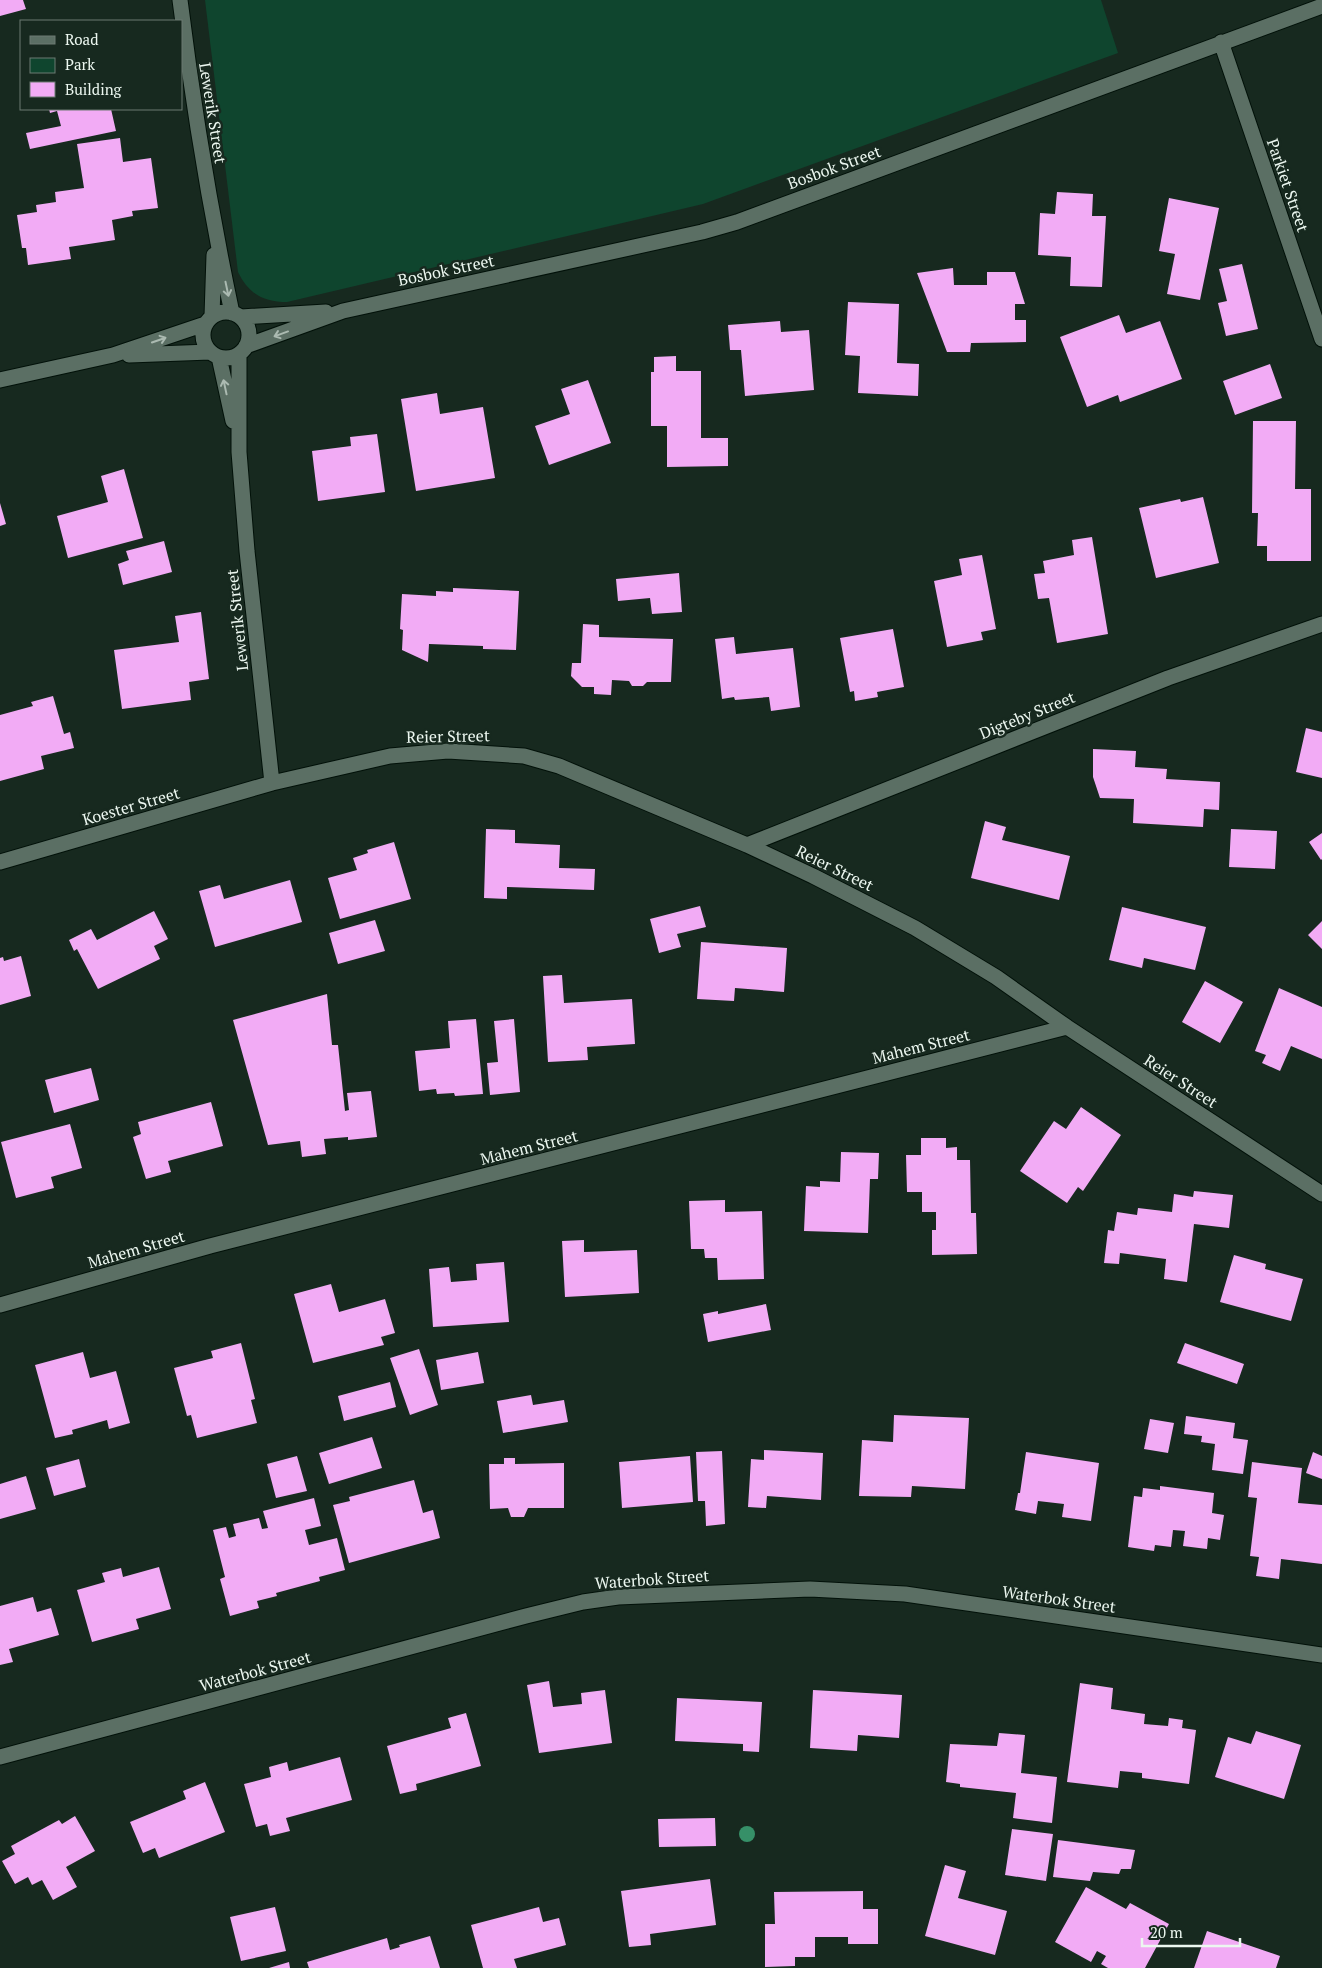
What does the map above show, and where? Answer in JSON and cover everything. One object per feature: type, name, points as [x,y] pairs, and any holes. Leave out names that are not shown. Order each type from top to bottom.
[{"type":"street","name":"Lewerik Street","points":[[180,0],[188,69],[215,231],[236,315]]},
{"type":"street","name":"Bosbok Street","points":[[243,350],[343,311],[719,227],[1322,6]]},
{"type":"street","name":"Parkiet Street","points":[[1221,42],[1322,339]]},
{"type":"street","name":"Lewerik Street","points":[[209,320],[215,231]]},
{"type":"street","name":"Bosbok Street","points":[[236,315],[343,311]]},
{"type":"street","points":[[0,380],[113,355],[209,320],[222,312],[236,315],[248,331],[243,350],[229,358],[215,354],[113,355]]},
{"type":"street","points":[[209,320],[203,329],[203,342],[215,354]]},
{"type":"street","name":"Lewerik Street","points":[[243,350],[239,452],[247,551],[272,783]]},
{"type":"street","name":"Lewerik Street","points":[[215,354],[239,452]]},
{"type":"street","name":"Digteby Street","points":[[747,845],[1168,678],[1322,624]]},
{"type":"street","name":"Reier Street","points":[[272,783],[390,756],[423,751],[487,752],[524,756],[560,766],[747,845],[915,928],[996,977],[1067,1027],[1322,1194]]},
{"type":"street","name":"Koester Street","points":[[0,862],[272,783]]},
{"type":"street","name":"Mahem Street","points":[[0,1305],[219,1244],[1067,1027]]},
{"type":"street","name":"Waterbok Street","points":[[0,1757],[526,1616],[582,1602],[618,1597],[810,1589],[905,1594],[1322,1655]]},
{"type":"green space","points":[[205,0],[1101,0],[1118,53],[703,204],[287,302],[278,302],[257,295],[246,286],[238,272]]},
{"type":"building","points":[[0,0],[23,0],[26,9],[0,16]]},
{"type":"building","points":[[49,110],[111,110],[116,131],[30,149],[26,133],[61,126],[57,111],[50,113]]},
{"type":"building","points":[[120,138],[123,162],[151,158],[158,208],[132,211],[133,216],[112,220],[115,240],[69,247],[71,259],[28,265],[26,248],[22,248],[17,215],[37,212],[36,205],[56,202],[55,192],[84,188],[77,144]]},
{"type":"building","points":[[1057,192],[1093,194],[1092,216],[1106,216],[1102,287],[1070,286],[1071,257],[1038,255],[1040,213],[1055,214]]},
{"type":"building","points":[[1169,198],[1219,208],[1200,300],[1167,294],[1175,254],[1159,251]]},
{"type":"building","points":[[1242,264],[1258,329],[1226,336],[1218,303],[1227,301],[1219,269]]},
{"type":"building","points":[[953,268],[954,285],[987,285],[987,272],[1015,272],[1025,304],[1015,304],[1015,320],[1026,320],[1026,342],[971,343],[970,352],[947,352],[917,273]]},
{"type":"building","points":[[848,302],[899,304],[897,363],[919,364],[918,396],[858,393],[860,356],[845,355]]},
{"type":"building","points":[[1119,315],[1126,333],[1160,321],[1182,379],[1120,402],[1118,395],[1087,407],[1060,337]]},
{"type":"building","points":[[780,321],[781,332],[809,330],[814,390],[745,396],[741,350],[730,350],[728,325]]},
{"type":"building","points":[[676,356],[676,371],[701,371],[701,438],[728,438],[728,466],[667,467],[667,426],[651,426],[651,372],[654,372],[654,357]]},
{"type":"building","points":[[1270,364],[1282,398],[1235,415],[1223,381]]},
{"type":"building","points":[[588,380],[611,443],[549,465],[535,426],[570,414],[561,389]]},
{"type":"building","points":[[437,393],[440,414],[483,407],[495,478],[416,491],[401,399]]},
{"type":"building","points":[[1253,421],[1296,421],[1295,489],[1311,489],[1311,561],[1267,561],[1267,546],[1257,546],[1258,513],[1252,513]]},
{"type":"building","points":[[377,434],[385,492],[318,501],[312,451],[351,446],[350,437]]},
{"type":"building","points":[[124,469],[143,538],[68,558],[57,516],[108,502],[101,476]]},
{"type":"building","points":[[1203,497],[1219,563],[1156,578],[1139,508],[1180,499],[1181,502]]},
{"type":"building","points":[[0,503],[6,524],[0,526]]},
{"type":"building","points":[[1092,537],[1108,634],[1057,643],[1049,598],[1038,599],[1034,574],[1045,573],[1043,561],[1074,555],[1072,540]]},
{"type":"building","points":[[164,541],[172,572],[123,585],[118,564],[129,560],[126,551]]},
{"type":"building","points":[[982,555],[996,629],[981,632],[983,640],[947,647],[934,581],[962,575],[959,559]]},
{"type":"building","points":[[679,573],[682,612],[652,614],[650,598],[618,601],[616,579]]},
{"type":"building","points":[[453,588],[519,591],[516,650],[483,649],[483,646],[429,644],[428,662],[402,650],[403,630],[400,629],[402,594],[436,596],[436,591],[453,592]]},
{"type":"building","points":[[201,612],[209,679],[189,682],[191,700],[122,709],[114,650],[179,642],[175,616]]},
{"type":"building","points":[[583,624],[599,625],[599,637],[673,639],[671,682],[647,682],[643,686],[632,686],[629,681],[612,680],[611,695],[594,694],[594,687],[582,687],[571,676],[572,663],[581,663]]},
{"type":"building","points":[[893,629],[904,687],[877,692],[878,697],[855,701],[854,691],[850,692],[840,638]]},
{"type":"building","points":[[734,637],[736,654],[793,648],[800,707],[771,711],[769,697],[735,700],[734,697],[722,699],[715,639]]},
{"type":"building","points":[[53,696],[64,734],[70,732],[74,748],[41,756],[44,769],[0,781],[0,715],[33,706],[31,702]]},
{"type":"building","points":[[1306,728],[1322,732],[1322,778],[1296,772]]},
{"type":"building","points":[[1093,749],[1136,751],[1135,767],[1167,769],[1166,779],[1220,782],[1219,810],[1204,809],[1203,827],[1133,823],[1134,799],[1100,798],[1093,777]]},
{"type":"building","points":[[985,821],[1006,827],[1002,840],[1070,856],[1059,900],[971,878]]},
{"type":"building","points":[[486,829],[515,830],[515,843],[560,845],[559,868],[595,869],[594,890],[507,887],[507,899],[484,898]]},
{"type":"building","points":[[1231,829],[1277,831],[1275,869],[1229,867]]},
{"type":"building","points":[[1322,833],[1322,859],[1321,860],[1309,842]]},
{"type":"building","points":[[394,842],[411,899],[340,919],[328,878],[357,870],[353,858],[368,853],[367,850]]},
{"type":"building","points":[[290,880],[302,922],[215,947],[199,891],[220,885],[224,899]]},
{"type":"building","points":[[700,906],[706,927],[677,934],[681,947],[659,953],[650,919]]},
{"type":"building","points":[[1122,907],[1206,927],[1195,970],[1144,958],[1142,968],[1109,960]]},
{"type":"building","points":[[154,911],[168,939],[154,946],[160,959],[98,989],[77,949],[74,951],[69,940],[91,929],[97,940]]},
{"type":"building","points":[[375,920],[385,951],[338,964],[329,933]]},
{"type":"building","points":[[1322,921],[1322,949],[1308,935]]},
{"type":"building","points":[[701,942],[787,948],[784,992],[735,988],[734,1001],[697,999]]},
{"type":"building","points":[[21,956],[31,996],[0,1005],[0,958],[3,957],[4,961]]},
{"type":"building","points":[[562,975],[564,1003],[632,999],[635,1044],[587,1047],[588,1060],[548,1062],[543,976]]},
{"type":"building","points":[[1205,981],[1243,1002],[1220,1043],[1182,1022]]},
{"type":"building","points":[[1279,988],[1322,1007],[1322,1059],[1291,1046],[1280,1071],[1262,1063],[1266,1055],[1255,1051]]},
{"type":"building","points":[[327,994],[332,1045],[338,1045],[345,1111],[349,1110],[347,1093],[371,1091],[377,1137],[348,1140],[348,1137],[324,1139],[326,1154],[302,1157],[300,1141],[268,1145],[233,1020]]},
{"type":"building","points":[[476,1019],[483,1094],[455,1096],[454,1093],[437,1094],[436,1089],[419,1091],[415,1051],[450,1048],[448,1021]]},
{"type":"building","points":[[514,1019],[520,1092],[490,1095],[487,1063],[498,1062],[494,1021]]},
{"type":"building","points":[[91,1068],[99,1100],[54,1113],[45,1080]]},
{"type":"building","points":[[211,1102],[223,1146],[168,1161],[171,1172],[146,1179],[133,1137],[141,1134],[138,1122]]},
{"type":"building","points":[[1081,1107],[1121,1135],[1083,1191],[1078,1187],[1067,1203],[1020,1171],[1054,1121],[1066,1129]]},
{"type":"building","points":[[70,1124],[82,1168],[51,1177],[54,1188],[16,1198],[1,1142]]},
{"type":"building","points":[[921,1138],[946,1138],[946,1148],[957,1147],[957,1160],[970,1160],[971,1213],[976,1213],[977,1254],[932,1255],[932,1230],[936,1230],[936,1212],[922,1212],[922,1192],[907,1192],[906,1155],[921,1155]]},
{"type":"building","points":[[841,1152],[879,1153],[878,1179],[870,1179],[868,1233],[804,1231],[806,1186],[820,1187],[820,1181],[840,1182]]},
{"type":"building","points":[[1194,1191],[1233,1195],[1229,1228],[1194,1224],[1187,1282],[1164,1279],[1166,1259],[1120,1253],[1119,1264],[1104,1263],[1108,1230],[1114,1231],[1117,1212],[1137,1215],[1138,1208],[1172,1212],[1174,1194],[1193,1197]]},
{"type":"building","points":[[725,1200],[725,1212],[762,1211],[764,1279],[718,1280],[717,1258],[705,1258],[704,1249],[691,1249],[689,1201]]},
{"type":"building","points":[[584,1240],[584,1252],[637,1250],[639,1293],[565,1297],[562,1241]]},
{"type":"building","points":[[1234,1255],[1266,1264],[1265,1269],[1303,1279],[1291,1321],[1220,1302]]},
{"type":"building","points":[[504,1262],[509,1322],[433,1327],[429,1269],[449,1267],[451,1282],[477,1280],[476,1264]]},
{"type":"building","points":[[331,1284],[339,1312],[385,1299],[395,1333],[381,1337],[384,1345],[313,1363],[294,1294]]},
{"type":"building","points":[[766,1304],[771,1330],[708,1342],[703,1314],[718,1311],[718,1314]]},
{"type":"building","points":[[241,1343],[255,1399],[251,1400],[257,1423],[197,1438],[191,1415],[187,1416],[174,1368],[213,1358],[211,1351]]},
{"type":"building","points":[[1185,1343],[1244,1364],[1237,1384],[1177,1363]]},
{"type":"building","points":[[419,1349],[438,1405],[410,1415],[390,1358]]},
{"type":"building","points":[[83,1352],[90,1378],[116,1371],[130,1423],[109,1429],[107,1420],[72,1430],[73,1434],[55,1438],[35,1365]]},
{"type":"building","points":[[478,1352],[484,1383],[441,1390],[436,1360]]},
{"type":"building","points":[[390,1382],[396,1407],[344,1421],[338,1396]]},
{"type":"building","points":[[531,1395],[533,1405],[564,1400],[568,1422],[503,1433],[497,1401]]},
{"type":"building","points":[[894,1415],[969,1418],[965,1489],[912,1486],[911,1497],[859,1496],[862,1440],[893,1442]]},
{"type":"building","points":[[1186,1416],[1235,1423],[1233,1438],[1248,1440],[1243,1474],[1212,1470],[1215,1444],[1201,1442],[1202,1436],[1184,1434]]},
{"type":"building","points":[[1150,1419],[1174,1423],[1168,1453],[1144,1449]]},
{"type":"building","points":[[372,1437],[382,1468],[329,1484],[319,1453]]},
{"type":"building","points":[[764,1450],[823,1453],[821,1500],[767,1496],[766,1508],[748,1507],[751,1459],[764,1460]]},
{"type":"building","points":[[722,1451],[725,1524],[706,1526],[705,1501],[698,1501],[696,1452]]},
{"type":"building","points":[[1026,1452],[1099,1463],[1091,1521],[1062,1517],[1064,1504],[1038,1501],[1036,1514],[1015,1510],[1018,1493],[1020,1493]]},
{"type":"building","points":[[1313,1452],[1322,1456],[1322,1479],[1306,1473]]},
{"type":"building","points":[[297,1456],[307,1491],[276,1498],[267,1464]]},
{"type":"building","points":[[690,1456],[693,1502],[622,1508],[619,1462]]},
{"type":"building","points":[[504,1458],[515,1458],[515,1464],[564,1463],[564,1508],[528,1508],[524,1517],[511,1517],[508,1508],[490,1509],[489,1464],[504,1464]]},
{"type":"building","points":[[79,1459],[86,1487],[54,1496],[46,1468]]},
{"type":"building","points":[[1252,1462],[1302,1468],[1298,1503],[1322,1505],[1322,1564],[1281,1559],[1279,1579],[1256,1576],[1259,1557],[1250,1556],[1257,1498],[1248,1497]]},
{"type":"building","points":[[26,1476],[36,1509],[0,1519],[0,1484]]},
{"type":"building","points":[[414,1480],[423,1513],[433,1510],[440,1538],[349,1563],[333,1505],[350,1501],[349,1497]]},
{"type":"building","points":[[1160,1486],[1214,1493],[1212,1513],[1224,1515],[1220,1540],[1208,1538],[1207,1549],[1183,1546],[1185,1531],[1173,1530],[1171,1547],[1155,1545],[1154,1551],[1128,1547],[1134,1496],[1142,1497],[1143,1488],[1160,1490]]},
{"type":"building","points":[[314,1498],[321,1526],[305,1530],[309,1545],[337,1538],[345,1570],[319,1577],[320,1581],[276,1593],[277,1596],[257,1601],[259,1608],[230,1616],[220,1579],[225,1577],[213,1530],[226,1527],[229,1538],[236,1536],[233,1524],[259,1518],[262,1529],[268,1528],[263,1511]]},
{"type":"building","points":[[159,1567],[171,1609],[136,1619],[139,1629],[92,1642],[77,1590],[105,1582],[102,1573],[121,1568],[123,1577]]},
{"type":"building","points":[[33,1597],[37,1612],[51,1608],[59,1635],[9,1649],[13,1662],[0,1665],[0,1606]]},
{"type":"building","points":[[549,1681],[553,1707],[582,1704],[581,1693],[605,1690],[612,1743],[539,1753],[527,1685]]},
{"type":"building","points":[[1080,1683],[1113,1688],[1111,1709],[1145,1714],[1144,1724],[1168,1726],[1169,1718],[1183,1720],[1182,1728],[1196,1730],[1189,1784],[1142,1778],[1142,1773],[1120,1771],[1118,1788],[1067,1782]]},
{"type":"building","points":[[813,1690],[902,1695],[899,1738],[858,1735],[857,1751],[810,1748]]},
{"type":"building","points":[[677,1698],[762,1702],[759,1752],[743,1751],[743,1744],[675,1741]]},
{"type":"building","points":[[466,1713],[481,1766],[416,1784],[417,1790],[400,1794],[387,1746],[451,1728],[448,1718]]},
{"type":"building","points":[[1256,1731],[1301,1745],[1284,1799],[1215,1777],[1228,1737],[1251,1744]]},
{"type":"building","points":[[999,1733],[1025,1735],[1021,1773],[1057,1777],[1052,1823],[1013,1818],[1016,1793],[960,1787],[960,1784],[946,1782],[950,1744],[997,1746]]},
{"type":"building","points":[[340,1757],[352,1800],[286,1818],[290,1831],[270,1836],[267,1824],[256,1827],[244,1784],[271,1777],[269,1767],[287,1762],[289,1771]]},
{"type":"building","points":[[205,1782],[225,1832],[159,1858],[155,1848],[143,1853],[130,1822],[186,1799],[183,1791]]},
{"type":"building","points":[[75,1816],[95,1851],[66,1867],[77,1887],[53,1900],[42,1880],[32,1885],[28,1877],[15,1884],[2,1861],[15,1854],[11,1846],[59,1820],[62,1824]]},
{"type":"building","points":[[715,1818],[716,1846],[659,1847],[658,1819]]},
{"type":"building","points":[[1012,1829],[1053,1834],[1046,1881],[1005,1875]]},
{"type":"building","points":[[1058,1840],[1135,1850],[1131,1869],[1121,1869],[1119,1874],[1093,1872],[1090,1881],[1053,1877]]},
{"type":"building","points":[[945,1865],[966,1871],[958,1898],[1007,1911],[995,1955],[925,1936]]},
{"type":"building","points":[[710,1879],[716,1925],[650,1934],[651,1945],[629,1947],[621,1891]]},
{"type":"building","points":[[1086,1887],[1126,1909],[1130,1903],[1169,1924],[1145,1968],[1108,1968],[1101,1964],[1106,1956],[1097,1951],[1091,1962],[1055,1942]]},
{"type":"building","points":[[863,1891],[863,1909],[878,1909],[878,1944],[848,1944],[848,1937],[815,1937],[815,1957],[795,1957],[795,1966],[765,1967],[765,1924],[775,1924],[774,1892]]},
{"type":"building","points":[[275,1907],[286,1951],[241,1961],[230,1917]]},
{"type":"building","points":[[539,1907],[543,1922],[559,1918],[566,1945],[514,1959],[517,1968],[483,1968],[471,1925]]},
{"type":"building","points":[[1207,1931],[1280,1956],[1276,1968],[1194,1968]]},
{"type":"building","points":[[430,1936],[440,1968],[309,1968],[307,1962],[387,1938],[390,1950],[400,1947],[399,1945]]},
{"type":"building","points":[[289,1962],[290,1968],[269,1968]]}]
